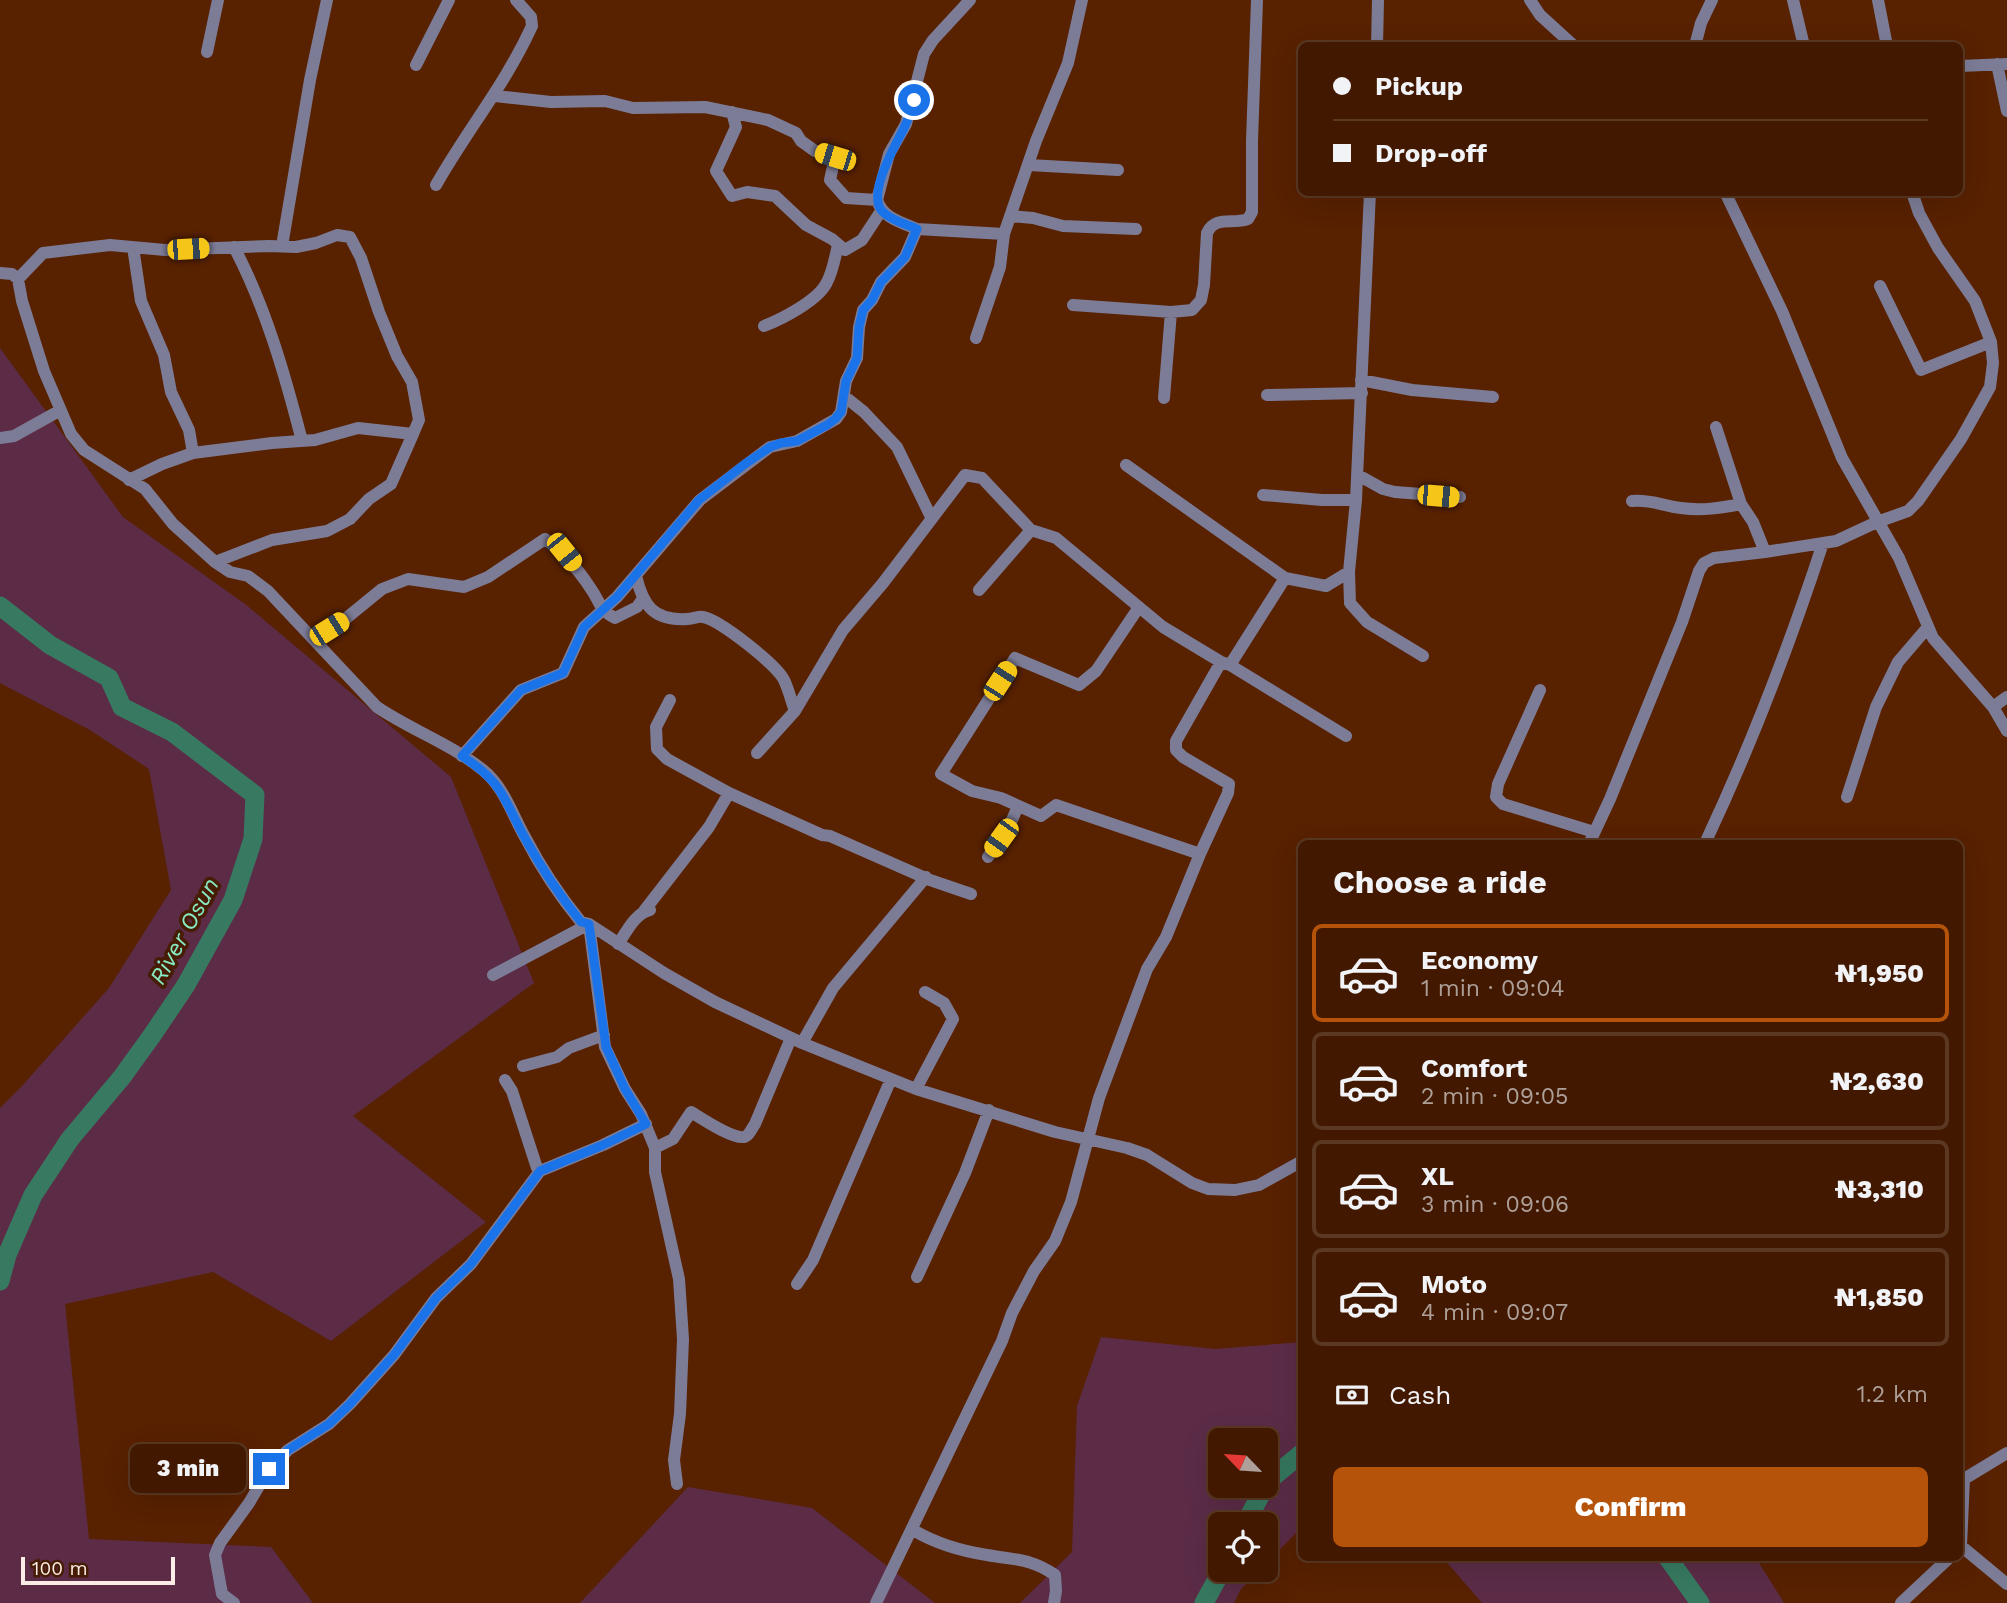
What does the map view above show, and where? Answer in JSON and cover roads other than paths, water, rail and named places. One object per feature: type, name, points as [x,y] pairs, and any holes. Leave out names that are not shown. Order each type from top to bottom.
[{"type":"street","points":[[208,52],[218,0]]},
{"type":"street","points":[[282,246],[310,80],[327,0]]},
{"type":"street","points":[[416,65],[449,0]]},
{"type":"street","points":[[436,185],[495,96],[532,26],[531,17],[516,0]]},
{"type":"street","points":[[732,112],[736,127],[716,172],[732,196],[747,192],[775,196],[806,225],[845,250],[862,240],[879,206],[889,154],[906,124],[925,54],[933,40],[970,0]]},
{"type":"street","points":[[976,338],[1000,267],[1004,234],[1036,141],[1068,63],[1082,0]]},
{"type":"street","points":[[1073,305],[1171,312],[1192,310],[1201,300],[1207,233],[1210,226],[1218,221],[1242,222],[1248,219],[1252,212],[1256,0]]},
{"type":"street","points":[[1377,42],[1378,0]]},
{"type":"street","points":[[1530,0],[1540,15],[1570,42]]},
{"type":"street","points":[[1696,42],[1701,23],[1712,0]]},
{"type":"street","points":[[1793,0],[1803,42]]},
{"type":"street","points":[[1878,0],[1887,42]]},
{"type":"street","points":[[1963,66],[2002,64],[2007,111]]},
{"type":"street","points":[[495,96],[551,102],[605,102],[632,108],[705,107],[768,120],[796,132],[801,141],[816,151],[835,157],[830,180],[846,198],[879,206],[895,220],[917,229],[1004,234]]},
{"type":"street","points":[[1029,165],[1118,170]]},
{"type":"street","points":[[1370,196],[1358,475],[1349,572],[1350,603],[1358,615],[1423,656]]},
{"type":"street","points":[[1728,196],[1782,311],[1842,458],[1904,569],[1933,638],[1993,707],[2007,731]]},
{"type":"street","points":[[1540,690],[1498,784],[1496,797],[1503,804],[1592,838],[1704,563],[1714,558],[1836,541],[1908,511],[1918,501],[1961,439],[1990,387],[1993,363],[1990,342],[1975,301],[1938,248],[1919,214],[1913,196]]},
{"type":"street","points":[[1011,216],[1033,218],[1063,226],[1136,229]]},
{"type":"street","points":[[462,756],[521,690],[563,673],[584,627],[636,576],[699,500],[770,447],[797,441],[827,425],[841,412],[846,381],[857,358],[863,310],[872,300],[881,282],[905,257],[917,229]]},
{"type":"street","points":[[18,279],[43,253],[110,245],[165,250],[296,247],[337,235],[350,237],[361,258],[397,356],[412,382],[419,420],[391,484],[369,499],[350,519],[327,531],[272,540],[215,562]]},
{"type":"street","points":[[764,326],[819,294],[828,282],[838,245]]},
{"type":"street","points":[[133,247],[141,301],[164,355],[171,392],[189,430],[193,453]]},
{"type":"street","points":[[234,247],[251,279],[264,315],[286,379],[302,441]]},
{"type":"street","points":[[0,273],[12,274],[18,279],[26,313],[59,411],[71,434],[84,450],[145,489],[173,524],[215,562],[229,572],[248,576],[268,591],[377,707],[484,770],[502,790],[546,875],[581,922],[589,924],[715,1002],[797,1040],[916,1089],[1055,1132],[1087,1137],[1147,1155],[1192,1183],[1208,1189],[1235,1190],[1259,1185],[1298,1163]]},
{"type":"street","points":[[1880,286],[1921,370],[1990,342]]},
{"type":"street","points":[[1164,398],[1171,312]]},
{"type":"street","points":[[1268,396],[1361,386],[1493,397]]},
{"type":"street","points":[[844,396],[864,412],[897,447],[931,517]]},
{"type":"street","points":[[0,438],[14,436],[59,411]]},
{"type":"street","points":[[1716,427],[1741,504],[1753,522],[1765,552]]},
{"type":"street","points":[[129,480],[193,453],[315,440],[358,428],[413,434]]},
{"type":"street","points":[[1126,465],[1285,578],[1326,586],[1349,572]]},
{"type":"street","points":[[757,753],[795,711],[843,630],[883,583],[965,475],[982,478],[1031,530],[1056,538],[1163,627],[1346,736]]},
{"type":"street","points":[[1358,475],[1383,489],[1395,492],[1460,498]]},
{"type":"street","points":[[1263,495],[1356,500]]},
{"type":"street","points":[[1632,501],[1644,499],[1678,508],[1709,511],[1741,504]]},
{"type":"street","points":[[979,590],[1031,530]]},
{"type":"street","points":[[313,639],[344,620],[382,589],[408,579],[464,587],[488,577],[545,540],[564,552],[578,569],[602,611],[615,618],[637,607],[642,600]]},
{"type":"street","points":[[1707,839],[1737,774],[1799,617],[1823,543]]},
{"type":"street","points":[[636,576],[642,600],[664,618],[704,617],[733,633],[784,678],[795,711]]},
{"type":"street","points":[[876,1603],[1002,1341],[1012,1312],[1034,1271],[1055,1241],[1071,1202],[1099,1098],[1147,969],[1166,937],[1228,793],[1229,784],[1183,757],[1176,750],[1176,741],[1285,578]]},
{"type":"street","points":[[1139,607],[1096,671],[1079,685],[1015,657],[941,774],[972,791],[1001,798],[1041,816],[1056,805],[1200,854]]},
{"type":"street","points":[[1847,797],[1876,707],[1898,662],[1928,627]]},
{"type":"street","points":[[1993,707],[2007,697]]},
{"type":"street","points":[[670,700],[656,727],[657,749],[667,758],[729,793],[822,835],[830,835],[971,894]]},
{"type":"street","points":[[618,944],[649,910],[709,827],[729,793]]},
{"type":"street","points":[[988,857],[1018,806]]},
{"type":"street","points":[[655,1148],[673,1139],[691,1112],[732,1133],[747,1136],[797,1040],[834,988],[926,877]]},
{"type":"street","points":[[493,975],[589,924]]},
{"type":"street","points":[[589,924],[606,1047],[625,1089],[646,1124],[655,1148],[655,1172],[679,1279],[683,1327],[680,1414],[674,1460],[677,1484]]},
{"type":"street","points":[[916,1089],[953,1019],[944,1003],[925,992]]},
{"type":"street","points":[[523,1066],[557,1057],[569,1048],[604,1035]]},
{"type":"street","points":[[505,1080],[512,1091],[540,1171]]},
{"type":"street","points":[[797,1284],[813,1259],[891,1080]]},
{"type":"street","points":[[917,1277],[965,1173],[989,1110]]},
{"type":"street","points":[[234,1603],[222,1594],[215,1555],[220,1543],[269,1469],[288,1450],[329,1424],[350,1404],[394,1355],[436,1298],[471,1264],[540,1171],[646,1124]]},
{"type":"street","points":[[1963,1477],[2007,1453]]},
{"type":"street","points":[[913,1530],[931,1540],[962,1550],[1023,1559],[1041,1565],[1055,1575],[1054,1603]]},
{"type":"street","points":[[1963,1549],[2007,1584]]},
{"type":"street","points":[[1901,1603],[1946,1561]]},
{"type":"waterway","name":"River Osun","points":[[0,606],[50,645],[109,678],[122,707],[172,732],[255,795],[253,839],[233,900],[186,985],[153,1034],[122,1077],[70,1139],[33,1195],[7,1255],[0,1281]]},
{"type":"waterway","name":"River Osun","points":[[1251,1512],[1268,1481],[1298,1456]]},
{"type":"waterway","name":"River Osun","points":[[1670,1561],[1700,1603]]},
{"type":"waterway","name":"River Osun","points":[[1204,1603],[1215,1582]]}]
